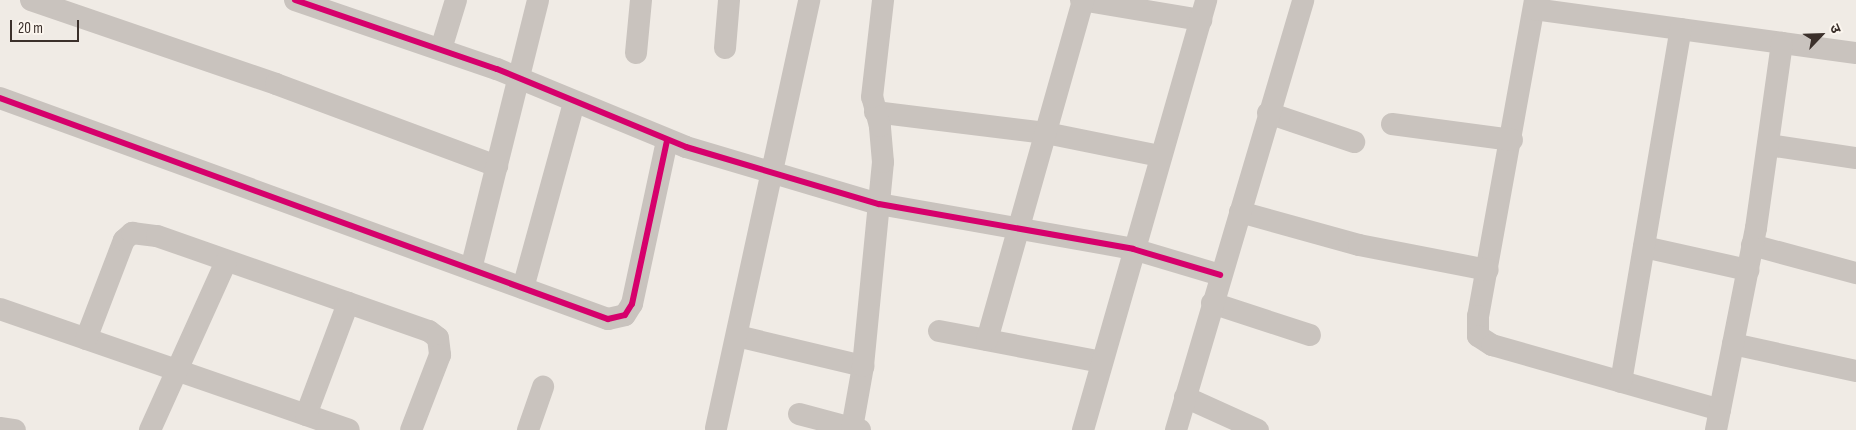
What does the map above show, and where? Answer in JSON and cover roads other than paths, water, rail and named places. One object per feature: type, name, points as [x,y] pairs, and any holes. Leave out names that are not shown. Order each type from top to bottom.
[{"type":"street","points":[[30,0],[276,84],[497,166]]},
{"type":"street","points":[[295,0],[441,49],[667,140],[773,173],[879,204],[1133,249],[1220,275]]},
{"type":"street","points":[[441,49],[456,0]]},
{"type":"street","points":[[471,269],[538,0]]},
{"type":"street","points":[[636,53],[641,0]]},
{"type":"street","points":[[725,48],[729,0]]},
{"type":"street","points":[[716,428],[773,173],[809,0]]},
{"type":"street","points":[[799,414],[856,429],[879,204],[883,145],[875,112],[872,79],[883,0]]},
{"type":"street","points":[[1176,430],[1220,275],[1303,0]]},
{"type":"street","points":[[987,340],[1046,133],[1090,1],[1203,10],[1133,249],[1083,430]]},
{"type":"street","points":[[1782,43],[1748,270],[1718,420],[1621,382],[1484,342],[1478,336],[1477,327],[1535,4],[1681,29],[1856,53]]},
{"type":"street","points":[[1621,382],[1681,29]]},
{"type":"street","points":[[0,98],[608,319],[625,315],[632,304],[667,140]]},
{"type":"street","points":[[523,288],[574,103]]},
{"type":"street","points":[[875,112],[1046,133],[1160,156]]},
{"type":"street","points":[[1268,113],[1354,142]]},
{"type":"street","points":[[1392,124],[1512,140]]},
{"type":"street","points":[[1768,145],[1856,158]]},
{"type":"street","points":[[1240,212],[1359,245],[1488,270]]},
{"type":"street","points":[[86,339],[124,240],[132,233],[157,236],[226,262],[429,332],[438,338],[440,355],[411,430]]},
{"type":"street","points":[[1752,245],[1856,272]]},
{"type":"street","points":[[1644,247],[1748,270]]},
{"type":"street","points":[[150,430],[226,262]]},
{"type":"street","points":[[1212,303],[1310,334]]},
{"type":"street","points":[[306,415],[348,304]]},
{"type":"street","points":[[0,309],[349,430]]},
{"type":"street","points":[[939,331],[1102,362]]},
{"type":"street","points":[[737,336],[863,366]]},
{"type":"street","points":[[1733,344],[1856,371]]},
{"type":"street","points":[[528,430],[543,387]]},
{"type":"street","points":[[1185,397],[1258,430]]},
{"type":"street","points":[[0,428],[15,430]]}]
